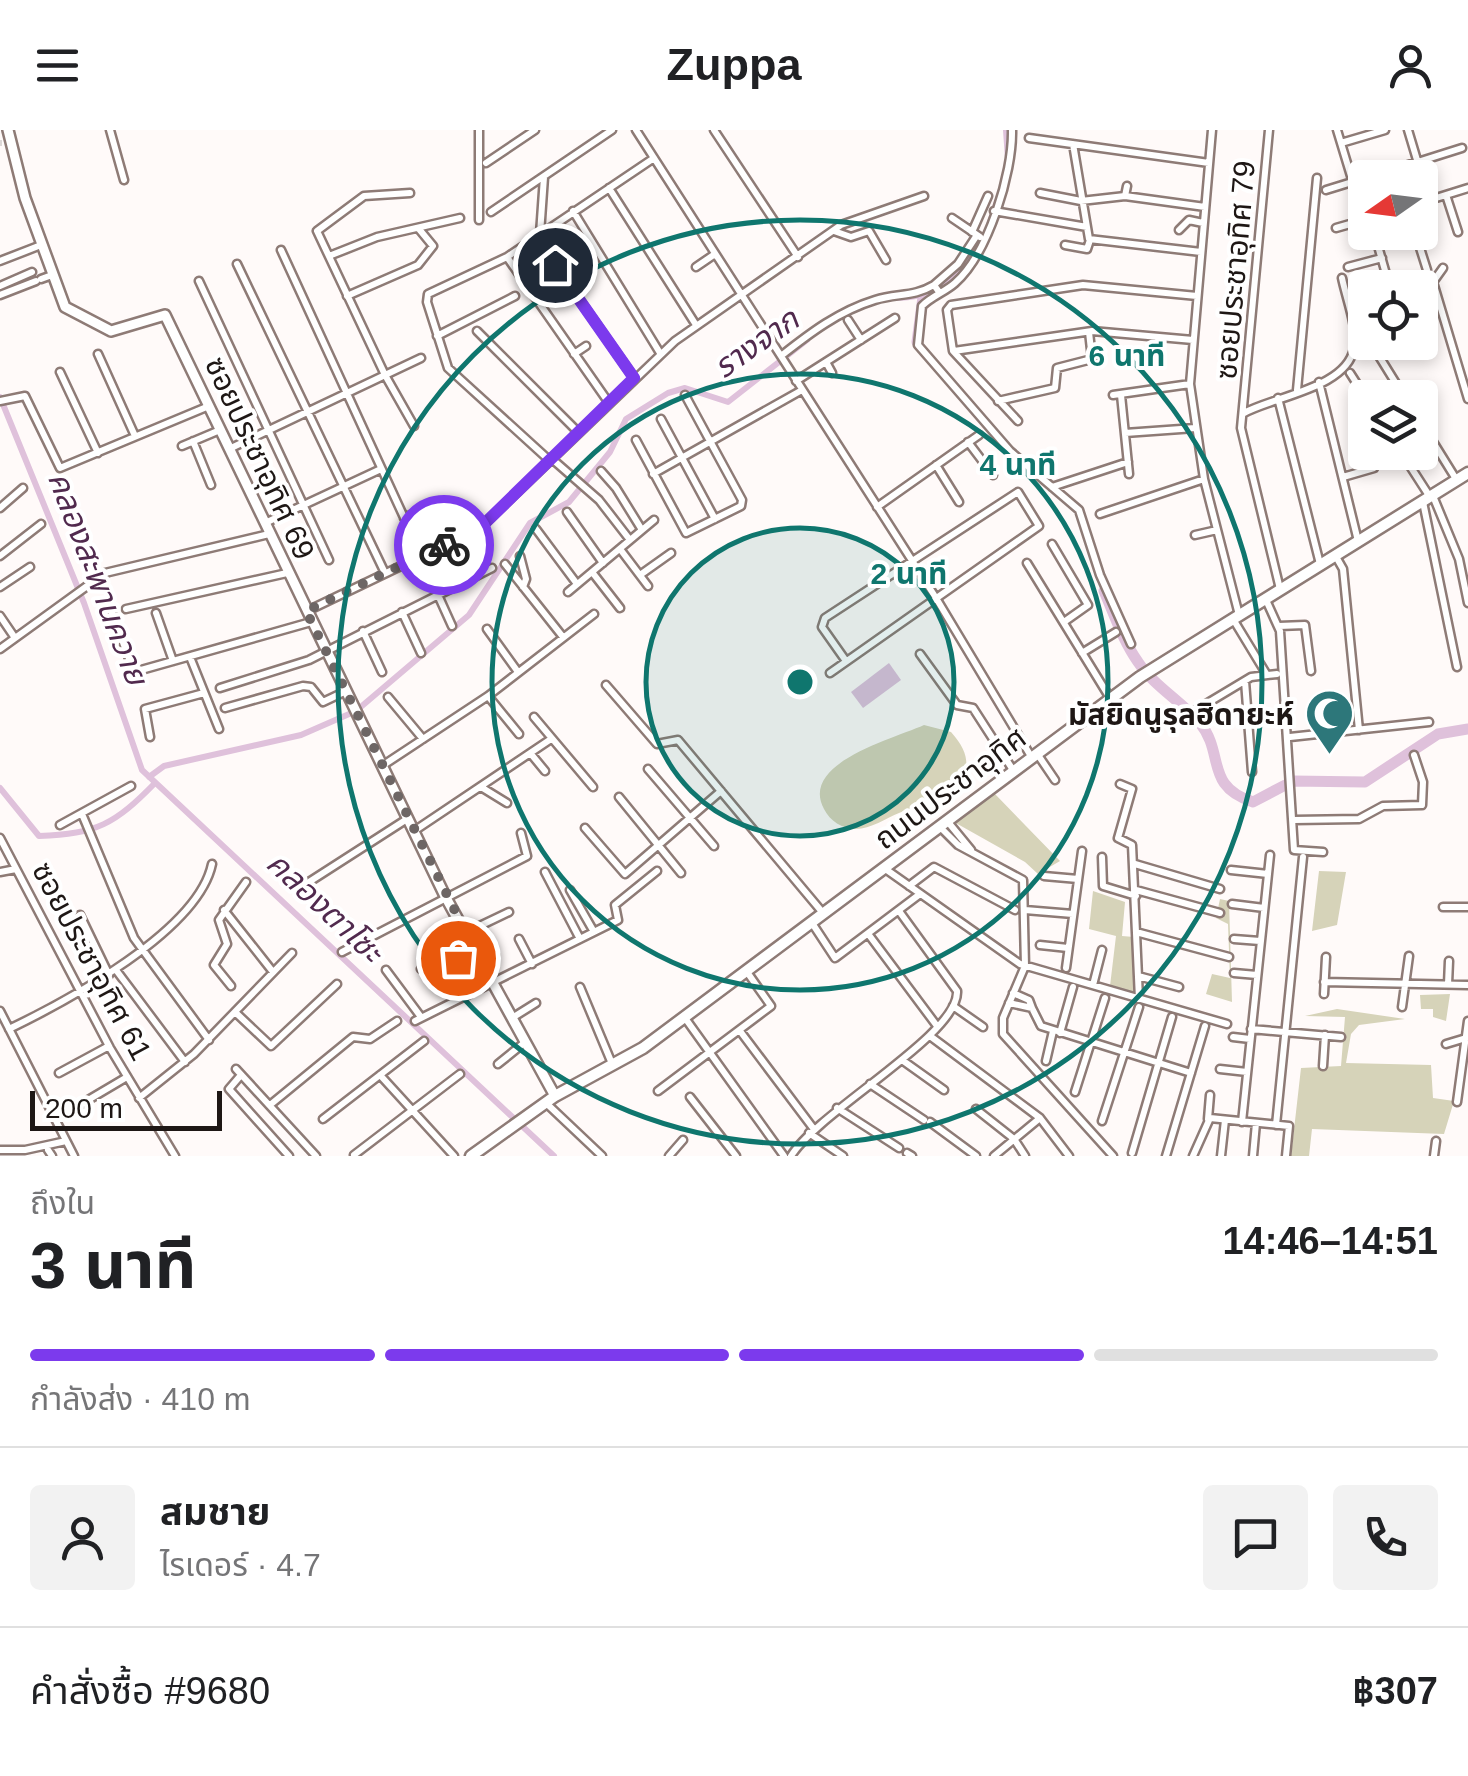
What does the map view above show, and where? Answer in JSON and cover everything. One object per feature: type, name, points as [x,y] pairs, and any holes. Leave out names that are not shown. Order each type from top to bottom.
[{"type":"main road","name":"ถนนประชาอุทิศ","points":[[472,1156],[550,1100],[613,1068],[1153,668],[1468,473]]},
{"type":"street","points":[[110,130],[124,180]]},
{"type":"street","points":[[479,130],[479,220]]},
{"type":"street","points":[[486,162],[535,130]]},
{"type":"street","points":[[491,212],[612,130]]},
{"type":"street","points":[[636,130],[1034,756],[1055,780]]},
{"type":"street","points":[[714,130],[798,257]]},
{"type":"street","points":[[781,357],[822,324],[858,307],[887,297],[916,296],[956,282],[994,211],[1012,167],[1012,130]]},
{"type":"street","name":"ซอยประชาอุทิศ 79","points":[[1212,130],[1190,384],[1204,479],[1236,617],[1267,675]]},
{"type":"street","name":"ซอยประชาอุทิศ 79","points":[[1270,130],[1241,428],[1280,589]]},
{"type":"street","points":[[1337,130],[1348,166]]},
{"type":"street","points":[[1341,143],[1385,130]]},
{"type":"street","points":[[1408,130],[1417,160]]},
{"type":"street","name":"ซอยประชาอุทิศ 69","points":[[7,138],[41,245],[44,275],[66,307],[105,330],[165,315],[406,819],[550,1100]]},
{"type":"street","points":[[1029,138],[1209,163]]},
{"type":"street","points":[[1065,245],[1087,249],[1090,240],[1074,144]]},
{"type":"street","points":[[1424,160],[1462,148]]},
{"type":"street","points":[[630,540],[593,495],[448,368],[428,294],[507,257],[654,158]]},
{"type":"street","points":[[544,176],[538,235],[634,378]]},
{"type":"street","points":[[1297,390],[1317,178]]},
{"type":"street","points":[[1326,190],[1348,183]]},
{"type":"street","points":[[1125,196],[1127,186]]},
{"type":"street","points":[[609,188],[696,325]]},
{"type":"street","points":[[1438,198],[1468,188]]},
{"type":"street","points":[[410,193],[364,196],[317,231],[385,375],[414,426]]},
{"type":"street","points":[[1040,193],[1081,201],[1125,196],[1205,207]]},
{"type":"street","points":[[1446,195],[1458,232]]},
{"type":"street","points":[[306,611],[480,528],[634,378],[696,325],[834,231],[924,196]]},
{"type":"street","points":[[979,236],[988,196]]},
{"type":"street","points":[[573,211],[660,354]]},
{"type":"street","points":[[994,211],[1087,228]]},
{"type":"street","points":[[328,256],[377,238],[460,218]]},
{"type":"street","points":[[952,218],[979,236]]},
{"type":"street","points":[[1179,230],[1189,220],[1204,222]]},
{"type":"street","points":[[1336,228],[1348,224]]},
{"type":"street","points":[[347,296],[422,263],[433,246],[419,229]]},
{"type":"street","points":[[834,231],[851,237],[870,231],[886,260]]},
{"type":"street","points":[[1090,240],[1201,252]]},
{"type":"street","points":[[0,260],[41,245]]},
{"type":"street","points":[[281,250],[413,537]]},
{"type":"street","points":[[1380,250],[1385,270]]},
{"type":"street","points":[[1421,250],[1427,270]]},
{"type":"street","points":[[696,267],[715,254]]},
{"type":"street","points":[[507,257],[608,403]]},
{"type":"street","points":[[1348,268],[1382,258]]},
{"type":"street","points":[[238,264],[384,573]]},
{"type":"street","points":[[1443,268],[1433,282],[1468,400]]},
{"type":"street","points":[[0,295],[35,271],[44,275]]},
{"type":"street","points":[[0,286],[44,275]]},
{"type":"street","points":[[1244,412],[1335,376],[1355,346],[1342,278]]},
{"type":"street","points":[[199,281],[329,560]]},
{"type":"street","points":[[1018,421],[953,351],[947,310],[950,305],[1083,285],[1197,296]]},
{"type":"street","points":[[936,288],[921,310],[920,350],[972,403],[1010,451],[1079,510],[1100,574],[1131,644]]},
{"type":"street","points":[[437,336],[515,296]]},
{"type":"street","points":[[796,381],[895,318]]},
{"type":"street","points":[[848,320],[861,340]]},
{"type":"street","points":[[477,331],[579,433]]},
{"type":"street","points":[[953,351],[1089,332],[1193,340]]},
{"type":"street","points":[[997,402],[1055,388],[1057,368],[1092,359],[1089,332]]},
{"type":"street","points":[[574,354],[586,346]]},
{"type":"street","points":[[98,354],[135,436]]},
{"type":"street","points":[[229,448],[421,358]]},
{"type":"street","points":[[826,362],[832,372]]},
{"type":"street","points":[[60,372],[98,453]]},
{"type":"street","points":[[1350,373],[1354,380]]},
{"type":"street","points":[[1320,382],[1358,541]]},
{"type":"street","points":[[1129,474],[1117,395],[1190,384]]},
{"type":"street","points":[[653,474],[802,390]]},
{"type":"street","points":[[636,440],[686,534],[743,504],[685,395]]},
{"type":"street","points":[[4,400],[26,398],[58,467],[209,406]]},
{"type":"street","points":[[1278,398],[1320,564]]},
{"type":"street","points":[[661,419],[715,520]]},
{"type":"street","points":[[1125,433],[1195,428]]},
{"type":"street","points":[[182,446],[220,430]]},
{"type":"street","points":[[878,507],[979,435]]},
{"type":"street","points":[[192,441],[211,484]]},
{"type":"street","points":[[968,442],[993,475]]},
{"type":"street","points":[[1438,450],[1457,480]]},
{"type":"street","points":[[1052,486],[1128,462]]},
{"type":"street","points":[[936,465],[959,502]]},
{"type":"street","points":[[264,523],[382,469]]},
{"type":"street","points":[[1343,477],[1367,470]]},
{"type":"street","points":[[1412,470],[1459,559],[1468,600]]},
{"type":"street","points":[[600,471],[616,488],[642,530]]},
{"type":"street","points":[[1100,514],[1204,479]]},
{"type":"street","points":[[0,508],[23,488]]},
{"type":"street","points":[[830,672],[846,661],[936,598],[1038,526],[1016,492],[822,622],[846,661]]},
{"type":"street","points":[[1428,498],[1458,667]]},
{"type":"street","points":[[404,518],[435,504]]},
{"type":"street","points":[[567,512],[603,562]]},
{"type":"street","points":[[568,592],[654,520]]},
{"type":"street","points":[[0,556],[42,524]]},
{"type":"street","points":[[536,529],[577,584]]},
{"type":"street","points":[[1195,535],[1217,530]]},
{"type":"street","points":[[0,649],[83,587],[110,572],[270,534]]},
{"type":"street","points":[[1052,544],[1088,605],[1064,622]]},
{"type":"street","points":[[620,549],[648,586]]},
{"type":"street","points":[[640,575],[671,553]]},
{"type":"street","points":[[1335,555],[1343,569],[1359,730]]},
{"type":"street","points":[[520,556],[524,587]]},
{"type":"street","points":[[1027,563],[1110,698]]},
{"type":"street","points":[[505,564],[564,637]]},
{"type":"street","points":[[0,587],[30,567]]},
{"type":"street","points":[[220,688],[298,664],[492,568]]},
{"type":"street","points":[[592,572],[620,608]]},
{"type":"street","points":[[126,608],[287,574]]},
{"type":"street","points":[[438,596],[452,626]]},
{"type":"street","points":[[1265,599],[1279,626],[1296,852],[1323,852]]},
{"type":"street","points":[[402,612],[421,653]]},
{"type":"street","points":[[156,613],[173,662]]},
{"type":"street","points":[[112,614],[132,671],[310,622]]},
{"type":"street","points":[[381,766],[488,696],[594,614]]},
{"type":"street","points":[[0,616],[15,638]]},
{"type":"street","points":[[1279,626],[1306,624],[1312,671]]},
{"type":"street","points":[[488,629],[518,672]]},
{"type":"street","points":[[363,632],[382,672]]},
{"type":"street","points":[[1082,653],[1116,632]]},
{"type":"street","points":[[920,654],[957,705],[973,708],[1014,771]]},
{"type":"street","points":[[190,657],[218,729]]},
{"type":"street","points":[[1196,710],[1245,680],[1277,674]]},
{"type":"street","points":[[1245,680],[1252,772]]},
{"type":"street","points":[[606,685],[658,744],[678,740],[823,913]]},
{"type":"street","points":[[225,708],[303,686],[311,687],[323,702],[344,692]]},
{"type":"street","points":[[150,737],[144,709],[204,693]]},
{"type":"street","points":[[488,696],[519,734]]},
{"type":"street","points":[[388,697],[423,739]]},
{"type":"street","points":[[534,716],[593,787]]},
{"type":"street","points":[[1290,737],[1428,722]]},
{"type":"street","points":[[413,832],[551,740]]},
{"type":"street","points":[[532,754],[545,770]]},
{"type":"street","points":[[1294,820],[1359,819],[1383,806],[1422,806],[1423,782],[1414,754]]},
{"type":"street","points":[[648,769],[714,846]]},
{"type":"street","points":[[1102,1121],[1139,1003],[1134,864],[1130,843],[1118,838],[1132,789],[1120,784]]},
{"type":"street","points":[[60,825],[132,786]]},
{"type":"street","points":[[481,786],[508,803]]},
{"type":"street","points":[[585,828],[625,874],[721,791]]},
{"type":"street","points":[[619,797],[681,873]]},
{"type":"street","points":[[82,814],[142,950],[209,1040]]},
{"type":"street","points":[[309,882],[406,819]]},
{"type":"street","points":[[944,824],[972,851],[1018,873],[1025,888],[1025,966],[1002,1027],[1006,1040],[1113,1156]]},
{"type":"street","points":[[342,952],[528,856],[521,833]]},
{"type":"street","name":"ซอยประชาอุทิศ 61","points":[[0,838],[109,1046],[175,1156]]},
{"type":"street","points":[[1066,968],[1082,851]]},
{"type":"street","points":[[1242,1122],[1270,856]]},
{"type":"street","points":[[1102,857],[1103,886],[1220,913]]},
{"type":"street","points":[[1276,1125],[1303,857]]},
{"type":"street","points":[[5,1026],[81,993],[142,950],[207,883],[212,864]]},
{"type":"street","points":[[1134,864],[1220,889]]},
{"type":"street","points":[[909,886],[934,867],[1015,910]]},
{"type":"street","points":[[884,868],[1025,966],[1139,1003],[1227,1024]]},
{"type":"street","points":[[0,872],[16,869]]},
{"type":"street","points":[[1231,870],[1268,874]]},
{"type":"street","points":[[386,970],[418,1019],[428,1012],[436,1014],[618,920],[615,905],[657,871]]},
{"type":"street","points":[[545,872],[580,939]]},
{"type":"street","points":[[1044,876],[1078,879]]},
{"type":"street","points":[[231,986],[214,966],[227,947],[219,920],[246,882]]},
{"type":"street","points":[[570,890],[594,932]]},
{"type":"street","points":[[812,922],[836,958],[920,894]]},
{"type":"street","points":[[1232,904],[1264,908]]},
{"type":"street","points":[[1442,907],[1468,907]]},
{"type":"street","points":[[224,909],[273,972]]},
{"type":"street","points":[[1025,910],[1073,914]]},
{"type":"street","points":[[684,1017],[788,1156],[837,1108],[930,1036],[953,1006],[956,991],[899,911]]},
{"type":"street","points":[[464,933],[509,912]]},
{"type":"street","points":[[80,914],[112,973],[185,1062]]},
{"type":"street","points":[[1136,932],[1229,957]]},
{"type":"street","points":[[869,935],[937,1026]]},
{"type":"street","points":[[1234,938],[1260,942]]},
{"type":"street","points":[[519,939],[532,964]]},
{"type":"street","points":[[1040,945],[1068,948]]},
{"type":"street","points":[[421,969],[474,949]]},
{"type":"street","points":[[1093,985],[1102,950]]},
{"type":"street","points":[[140,1098],[209,1040],[292,953]]},
{"type":"street","points":[[481,964],[495,955]]},
{"type":"street","points":[[1402,1006],[1409,956]]},
{"type":"street","points":[[1324,994],[1326,958]]},
{"type":"street","points":[[1448,984],[1449,961]]},
{"type":"street","points":[[658,1091],[771,1006],[746,971]]},
{"type":"street","points":[[1234,973],[1257,975]]},
{"type":"street","points":[[1138,976],[1179,988]]},
{"type":"street","points":[[1324,982],[1468,985]]},
{"type":"street","points":[[235,1012],[272,1046],[337,984]]},
{"type":"street","points":[[580,987],[613,1068]]},
{"type":"street","points":[[1046,1061],[1073,987]]},
{"type":"street","points":[[1013,993],[1030,1000],[1036,1022],[1056,1032],[1191,1073]]},
{"type":"street","points":[[1074,1092],[1105,998]]},
{"type":"street","points":[[511,1018],[536,1003]]},
{"type":"street","points":[[1009,1004],[1032,1008]]},
{"type":"street","points":[[953,1006],[983,1027]]},
{"type":"street","points":[[0,1011],[74,1156]]},
{"type":"street","points":[[1132,1153],[1172,1018]]},
{"type":"street","points":[[1457,1102],[1464,1083],[1468,1020]]},
{"type":"street","points":[[270,1106],[353,1037],[370,1039],[397,1021]]},
{"type":"street","points":[[1166,1156],[1205,1026]]},
{"type":"street","points":[[1251,1029],[1341,1036]]},
{"type":"street","points":[[740,1031],[811,1130],[843,1156]]},
{"type":"street","points":[[1323,1066],[1325,1035]]},
{"type":"street","points":[[930,1036],[1040,1118],[1069,1156]]},
{"type":"street","points":[[1233,1037],[1250,1038]]},
{"type":"street","points":[[1446,1044],[1466,1038]]},
{"type":"street","points":[[323,1119],[424,1040]]},
{"type":"street","points":[[498,1064],[524,1043]]},
{"type":"street","points":[[59,1073],[109,1046]]},
{"type":"street","points":[[902,1060],[944,1090]]},
{"type":"street","points":[[1220,1070],[1246,1072]]},
{"type":"street","points":[[289,1156],[229,1089],[239,1072],[316,1156]]},
{"type":"street","points":[[354,1155],[460,1074]]},
{"type":"street","points":[[380,1075],[454,1156]]},
{"type":"street","points":[[78,1106],[127,1077]]},
{"type":"street","points":[[870,1084],[976,1156]]},
{"type":"street","points":[[1193,1156],[1208,1120],[1210,1095]]},
{"type":"street","points":[[690,1097],[736,1156]]},
{"type":"street","points":[[550,1100],[602,1156]]},
{"type":"street","points":[[837,1108],[899,1148]]},
{"type":"street","points":[[976,1109],[1014,1139],[1025,1156]]},
{"type":"street","points":[[994,1156],[1040,1118]]},
{"type":"street","points":[[1208,1120],[1289,1126],[1286,1156]]},
{"type":"street","points":[[1221,1156],[1225,1120]]},
{"type":"street","points":[[1254,1156],[1256,1123]]},
{"type":"street","points":[[669,1156],[683,1140]]},
{"type":"street","points":[[0,1150],[24,1150],[66,1141]]},
{"type":"street","points":[[1434,1156],[1436,1141]]},
{"type":"shaded area","points":[[889,663],[901,680],[863,708],[851,692]]},
{"type":"shaded area","points":[[924,725],[951,732],[963,749],[963,775],[943,793],[867,827],[846,828],[837,824],[824,809],[820,793],[825,778],[853,755]]},
{"type":"shaded area","points":[[994,793],[1060,861],[1038,874],[1025,862],[954,822]]},
{"type":"shaded area","points":[[1319,871],[1346,872],[1337,925],[1312,931]]},
{"type":"shaded area","points":[[1093,891],[1125,902],[1122,936],[1134,937],[1137,991],[1133,995],[1110,986],[1116,936],[1089,929]]},
{"type":"shaded area","points":[[1220,899],[1229,901],[1232,1002],[1206,994],[1212,974],[1230,978],[1228,924],[1216,918]]},
{"type":"shaded area","points":[[1450,994],[1446,1021],[1433,1017],[1433,1009],[1421,1009],[1420,995]]},
{"type":"shaded area","points":[[1337,1009],[1405,1019],[1359,1025],[1351,1034],[1346,1063],[1431,1065],[1433,1098],[1454,1101],[1444,1134],[1312,1129],[1309,1156],[1291,1156],[1301,1068],[1341,1066],[1345,1017],[1305,1016]]},
{"type":"waterway","name":"รางจาก","points":[[1006,130],[1008,159]]},
{"type":"waterway","name":"รางจาก","points":[[989,225],[1001,190]]},
{"type":"waterway","name":"รางจาก","points":[[893,298],[925,294],[937,288],[956,272],[983,236]]},
{"type":"waterway","points":[[917,342],[923,297]]},
{"type":"waterway","name":"รางจาก","points":[[149,777],[164,766],[301,735],[356,711],[469,615],[530,523],[569,502],[610,452],[626,419],[668,393],[685,388],[728,402],[807,340]]},
{"type":"waterway","name":"คลองตาโซะ","points":[[0,397],[84,603],[142,770],[554,1156]]},
{"type":"waterway","points":[[1104,591],[1138,662],[1200,723],[1228,787],[1253,802],[1293,781],[1365,782],[1438,734],[1468,729]]},
{"type":"waterway","points":[[0,788],[39,836],[76,833],[104,824],[155,783]]},
{"type":"way so far","points":[[444,545],[306,611],[406,819],[474,949],[458,958]]},
{"type":"place","name":"มัสยิดนูรุลฮิดายะห์","points":[[1329,756]]},
{"type":"route","points":[[444,545],[480,528],[634,378],[555,265]]},
{"type":"water label","name":"คลองสะพานควาย","points":[[98,578]]}]
